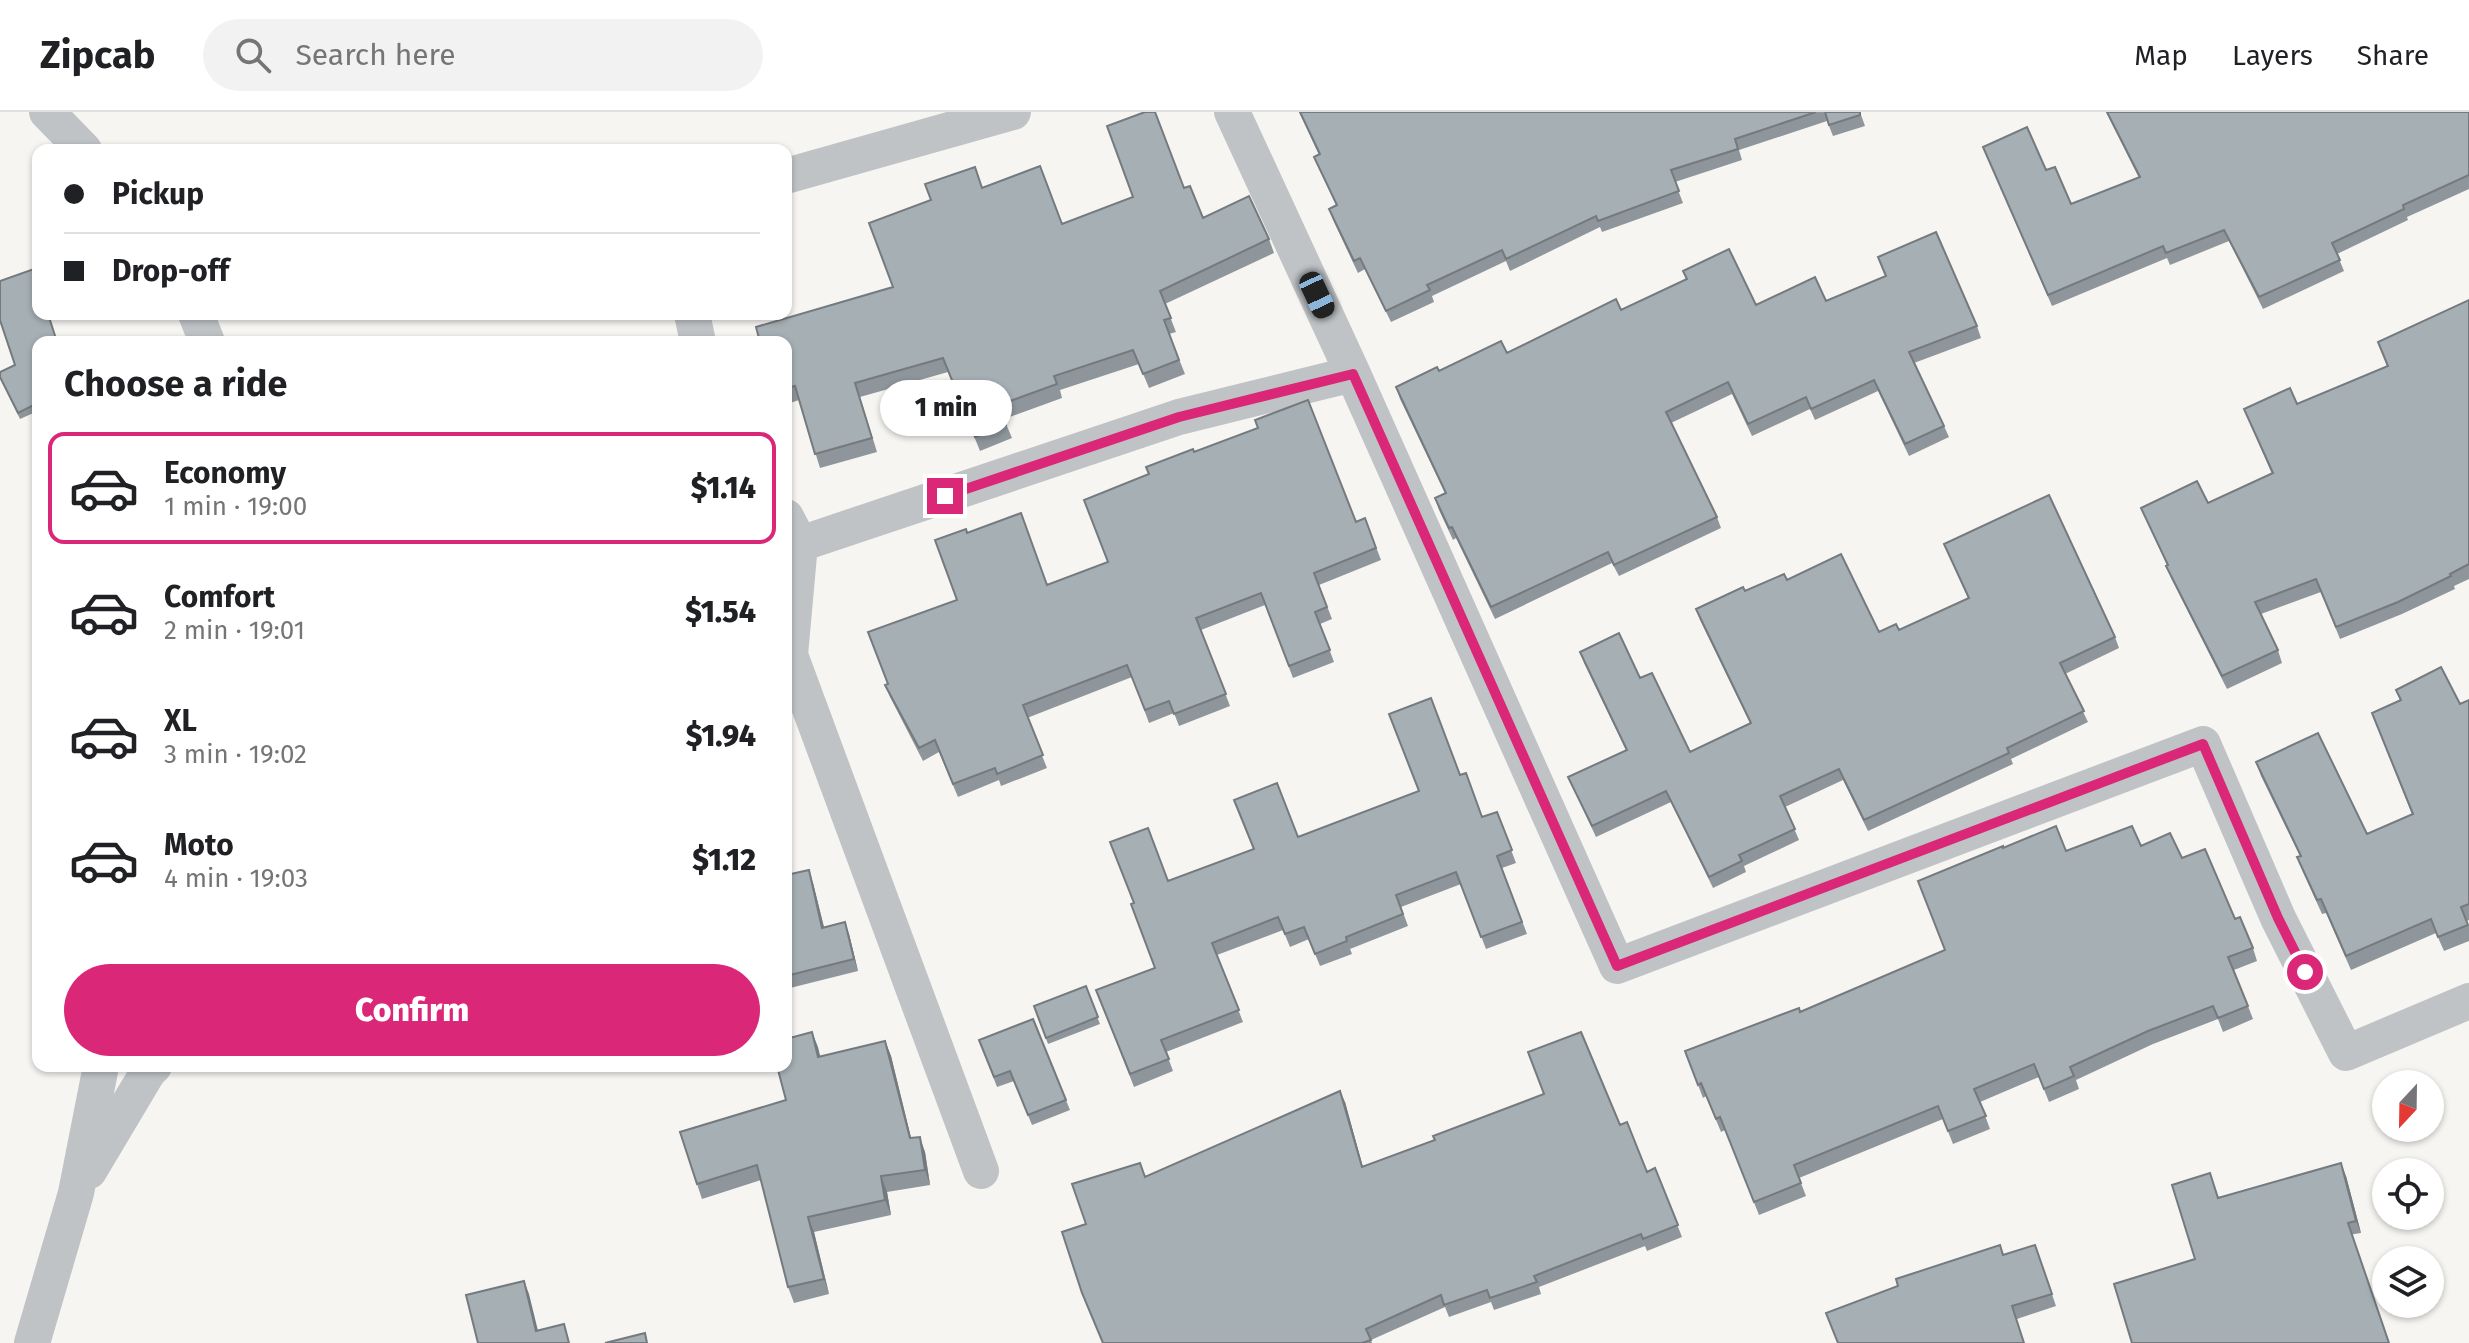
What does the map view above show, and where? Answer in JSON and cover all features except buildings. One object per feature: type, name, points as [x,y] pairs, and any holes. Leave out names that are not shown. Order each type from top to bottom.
[{"type":"street","points":[[47,112],[78,144]]},
{"type":"street","points":[[792,174],[1013,112]]},
{"type":"street","points":[[1232,112],[1353,374],[1617,966],[2203,744],[2278,918],[2346,1053],[2469,1001]]},
{"type":"street","points":[[792,555],[793,530],[1179,417],[1353,374]]},
{"type":"street","points":[[792,668],[981,1171]]},
{"type":"street","points":[[32,1343],[76,1193],[100,1072]]},
{"type":"street","points":[[76,1193],[148,1072]]},
{"type":"route","points":[[945,496],[1179,417],[1353,374],[1617,966],[2203,744],[2278,918],[2305,972]]}]
